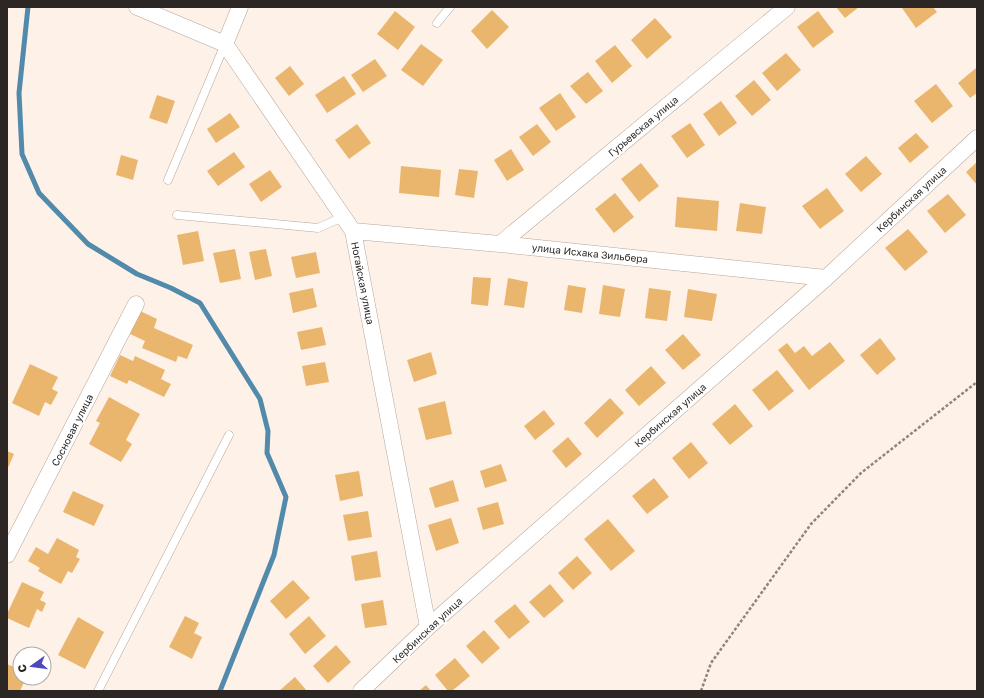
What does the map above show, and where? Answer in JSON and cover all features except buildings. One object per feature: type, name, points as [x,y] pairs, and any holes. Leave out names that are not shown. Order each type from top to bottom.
[{"type":"street","points":[[137,7],[225,44],[240,7]]},
{"type":"street","name":"Гурьевская улица","points":[[500,244],[787,7]]},
{"type":"street","name":"Ногайская улица","points":[[225,44],[353,231],[428,627]]},
{"type":"street","name":"Кербинская улица","points":[[361,691],[428,627],[826,278],[977,138]]},
{"type":"street","name":"улица Исхака Зильбера","points":[[353,231],[500,244],[826,278]]},
{"type":"street","name":"Сосновая улица","points":[[7,555],[136,304]]},
{"type":"lane","points":[[437,23],[450,7]]},
{"type":"lane","points":[[168,180],[225,44]]},
{"type":"lane","points":[[177,214],[318,228],[343,216]]},
{"type":"lane","points":[[98,691],[229,435]]},
{"type":"path","points":[[701,691],[711,663],[811,524],[861,473],[977,382]]},
{"type":"waterway","points":[[28,7],[19,93],[22,154],[39,193],[88,244],[137,274],[171,288],[200,303],[260,399],[268,431],[267,453],[286,497],[274,555],[220,691]]}]
